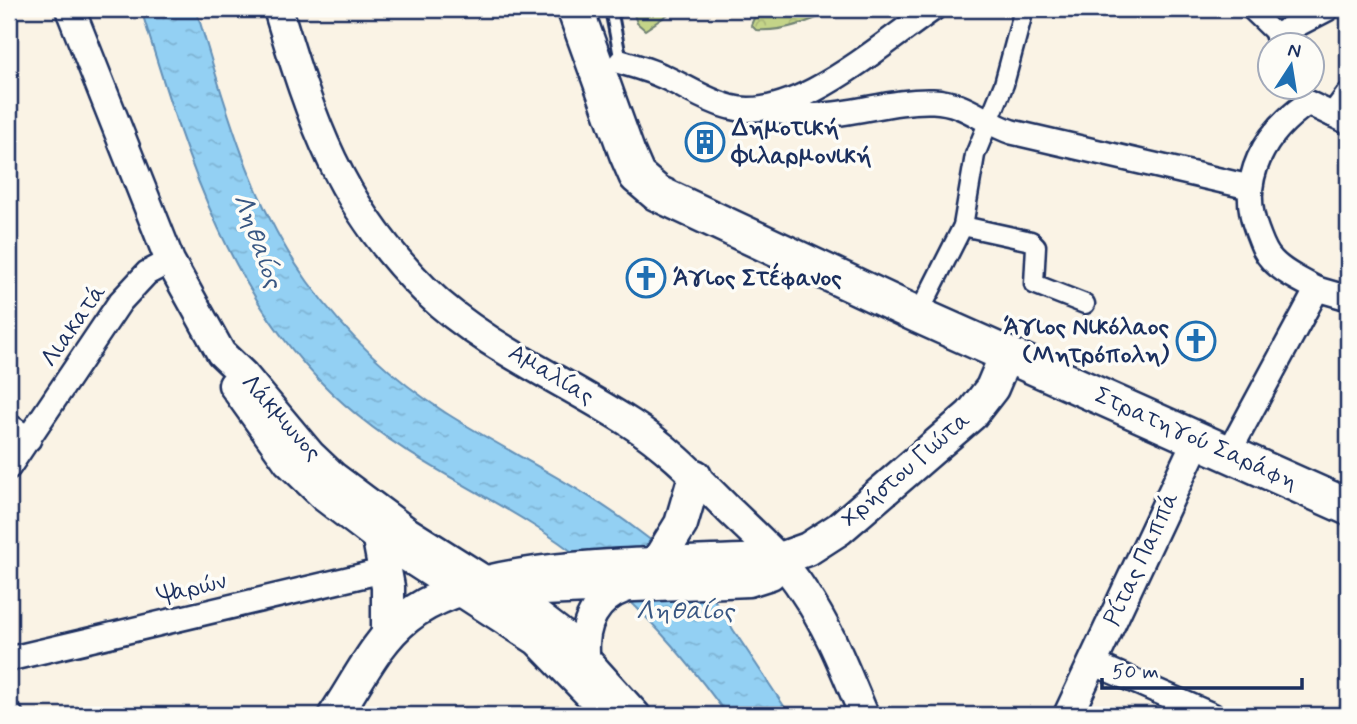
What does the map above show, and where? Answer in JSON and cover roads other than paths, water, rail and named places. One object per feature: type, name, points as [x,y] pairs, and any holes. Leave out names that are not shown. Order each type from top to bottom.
[{"type":"main road","name":"Στρατηγού Σαράφη","points":[[575,9],[614,74],[627,153],[637,176],[646,186],[670,201],[918,315],[1348,507]]},
{"type":"main road","name":"Χρήστου Γιώτα","points":[[335,715],[388,635],[417,609],[473,587],[531,583],[552,570],[655,566],[740,572],[807,549],[839,528],[971,415],[992,388],[1006,355]]},
{"type":"main road","points":[[655,566],[670,545],[685,511],[695,476]]},
{"type":"main road","points":[[379,539],[386,570],[390,616],[388,635]]},
{"type":"street","name":"Λάκμωνος","points":[[70,9],[170,261],[221,353],[334,476],[473,587],[527,607],[585,643],[636,715]]},
{"type":"street","name":"Αμαλίας","points":[[278,9],[310,114],[327,154],[347,190],[402,265],[425,290],[455,315],[648,435],[695,476],[780,559],[816,611],[864,715]]},
{"type":"street","points":[[614,74],[663,76],[730,107],[756,111],[771,109],[827,84],[933,9]]},
{"type":"street","points":[[918,315],[963,226],[975,155],[991,122],[1010,66],[1024,9]]},
{"type":"street","points":[[1250,9],[1274,32]]},
{"type":"street","points":[[1293,32],[1326,9]]},
{"type":"street","points":[[1317,102],[1341,119],[1348,95]]},
{"type":"street","points":[[771,109],[804,116],[826,116],[932,101],[965,107],[1013,132],[1249,187]]},
{"type":"street","points":[[1301,102],[1269,137],[1249,187],[1251,211],[1265,251],[1288,272],[1317,289],[1348,298]]},
{"type":"street","points":[[963,226],[1031,241],[1036,246],[1034,284],[1085,304]]},
{"type":"street","name":"Λιακατά","points":[[9,467],[120,302],[147,273],[170,261]]},
{"type":"street","points":[[1228,454],[1317,289]]},
{"type":"street","points":[[221,353],[229,379],[244,404],[288,462],[324,497],[379,539],[473,587],[537,641],[610,715]]},
{"type":"street","points":[[9,426],[29,439]]},
{"type":"street","name":"Ρίτας Παππά","points":[[1068,715],[1197,440]]},
{"type":"street","name":"Ψαρών","points":[[9,659],[386,570]]},
{"type":"street","points":[[531,583],[625,588],[740,572]]},
{"type":"street","points":[[585,643],[602,600],[625,588]]},
{"type":"street","points":[[1093,663],[1212,715]]},
{"type":"lane","points":[[611,9],[614,74]]},
{"type":"water","name":"Ληθαίος","points":[[141,9],[196,9],[241,150],[270,219],[308,282],[354,337],[426,400],[590,497],[674,559],[715,601],[790,715],[727,715],[685,660],[639,610],[588,564],[531,524],[388,439],[344,404],[304,364],[270,319],[240,272],[216,222],[175,117]]},
{"type":"place","name":"Δημοτική Φιλαρμονική","points":[[705,142]]},
{"type":"place","name":"Άγιος Στέφανος","points":[[646,278]]},
{"type":"place","name":"Άγιος Νικόλαος (Μητρόπολη)","points":[[1196,341]]}]
